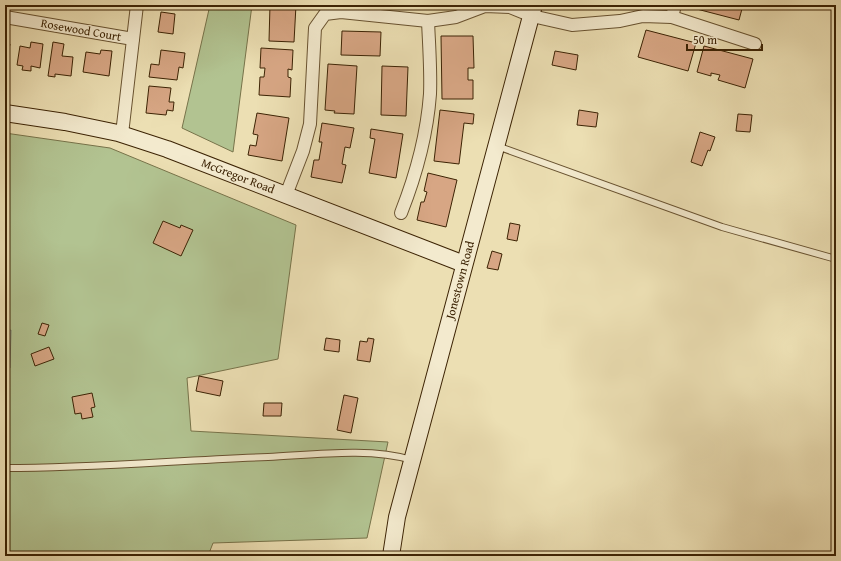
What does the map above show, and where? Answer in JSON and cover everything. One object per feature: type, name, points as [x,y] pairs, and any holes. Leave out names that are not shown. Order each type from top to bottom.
[{"type":"main road","name":"Jonestown Road","points":[[391,556],[397,517],[533,10]]},
{"type":"main road","name":"McGregor Road","points":[[5,113],[66,122],[122,134],[187,155],[464,264]]},
{"type":"street","points":[[122,134],[137,5]]},
{"type":"street","points":[[672,17],[675,5]]},
{"type":"street","points":[[286,195],[303,151],[310,124],[315,28],[325,14],[341,12],[428,21],[456,17],[485,6],[533,10],[572,25],[620,21],[643,16],[672,17],[755,44]]},
{"type":"street","name":"Rosewood Court","points":[[5,17],[133,39]]},
{"type":"street","points":[[401,213],[409,194],[423,144],[430,94],[428,21]]},
{"type":"lane","points":[[497,146],[722,226],[836,259]]},
{"type":"lane","points":[[5,468],[70,468],[228,458],[340,453],[399,456],[412,460]]},
{"type":"green space","points":[[210,5],[252,5],[233,152],[182,128]]},
{"type":"green space","points":[[5,133],[110,148],[296,225],[278,359],[187,378],[191,431],[388,442],[367,538],[213,543],[208,556],[5,556]]},
{"type":"water","points":[[11,330],[10,368],[5,372],[5,331]]},
{"type":"building","points":[[96,5],[117,5],[117,8]]},
{"type":"building","points":[[270,5],[296,5],[294,42],[269,41]]},
{"type":"building","points":[[690,5],[743,5],[739,20],[689,7]]},
{"type":"building","points":[[161,12],[175,14],[173,34],[158,32]]},
{"type":"building","points":[[646,30],[696,43],[688,71],[638,57]]},
{"type":"building","points":[[342,31],[381,32],[380,56],[341,55]]},
{"type":"building","points":[[441,36],[473,36],[474,68],[468,68],[468,80],[473,80],[473,99],[442,99]]},
{"type":"building","points":[[31,42],[43,44],[40,68],[31,66],[31,71],[22,70],[23,66],[17,65],[20,46],[30,48]]},
{"type":"building","points":[[53,42],[64,44],[62,56],[73,57],[71,76],[55,74],[55,77],[48,76]]},
{"type":"building","points":[[5,43],[10,44],[5,70]]},
{"type":"building","points":[[704,46],[753,59],[745,88],[718,80],[720,75],[711,73],[711,76],[697,72]]},
{"type":"building","points":[[261,48],[293,50],[292,70],[288,69],[288,77],[291,78],[290,97],[259,95],[260,77],[264,77],[265,68],[260,68]]},
{"type":"building","points":[[101,50],[112,51],[109,76],[83,72],[86,52],[100,54]]},
{"type":"building","points":[[161,50],[185,53],[183,68],[179,67],[177,80],[149,77],[151,64],[159,65]]},
{"type":"building","points":[[555,51],[578,55],[576,70],[552,65]]},
{"type":"building","points":[[328,64],[357,66],[354,114],[334,113],[335,111],[325,110]]},
{"type":"building","points":[[382,66],[408,67],[406,116],[381,115]]},
{"type":"building","points":[[149,86],[171,88],[169,102],[174,102],[173,111],[167,110],[166,115],[146,113]]},
{"type":"building","points":[[440,110],[474,114],[473,124],[464,123],[459,164],[434,161]]},
{"type":"building","points":[[579,110],[598,113],[596,127],[577,125]]},
{"type":"building","points":[[257,113],[289,118],[282,161],[248,155],[250,145],[256,146],[258,135],[253,134]]},
{"type":"building","points":[[738,114],[752,115],[750,132],[736,131]]},
{"type":"building","points":[[322,123],[354,128],[350,148],[345,147],[342,164],[346,165],[342,183],[311,177],[314,160],[319,160],[322,142],[319,142]]},
{"type":"building","points":[[371,129],[403,134],[396,178],[369,173],[375,139],[370,138]]},
{"type":"building","points":[[700,132],[715,137],[702,166],[691,162]]},
{"type":"building","points":[[428,173],[457,180],[446,227],[417,220],[421,202],[424,202],[427,192],[424,191]]},
{"type":"building","points":[[163,221],[180,228],[181,225],[193,230],[181,256],[153,243]]},
{"type":"building","points":[[510,223],[520,225],[517,241],[507,239]]},
{"type":"building","points":[[492,251],[502,254],[498,270],[487,268]]},
{"type":"building","points":[[42,323],[49,325],[45,336],[38,334]]},
{"type":"building","points":[[326,338],[340,340],[339,352],[324,350]]},
{"type":"building","points":[[368,338],[374,339],[370,362],[357,360],[360,341],[367,342]]},
{"type":"building","points":[[49,347],[54,359],[35,366],[31,354]]},
{"type":"building","points":[[199,376],[223,381],[220,396],[196,391]]},
{"type":"building","points":[[92,393],[95,407],[91,408],[93,417],[82,419],[81,413],[75,414],[72,397]]},
{"type":"building","points":[[344,395],[358,398],[351,433],[337,430]]},
{"type":"building","points":[[264,403],[282,403],[281,416],[263,416]]}]
